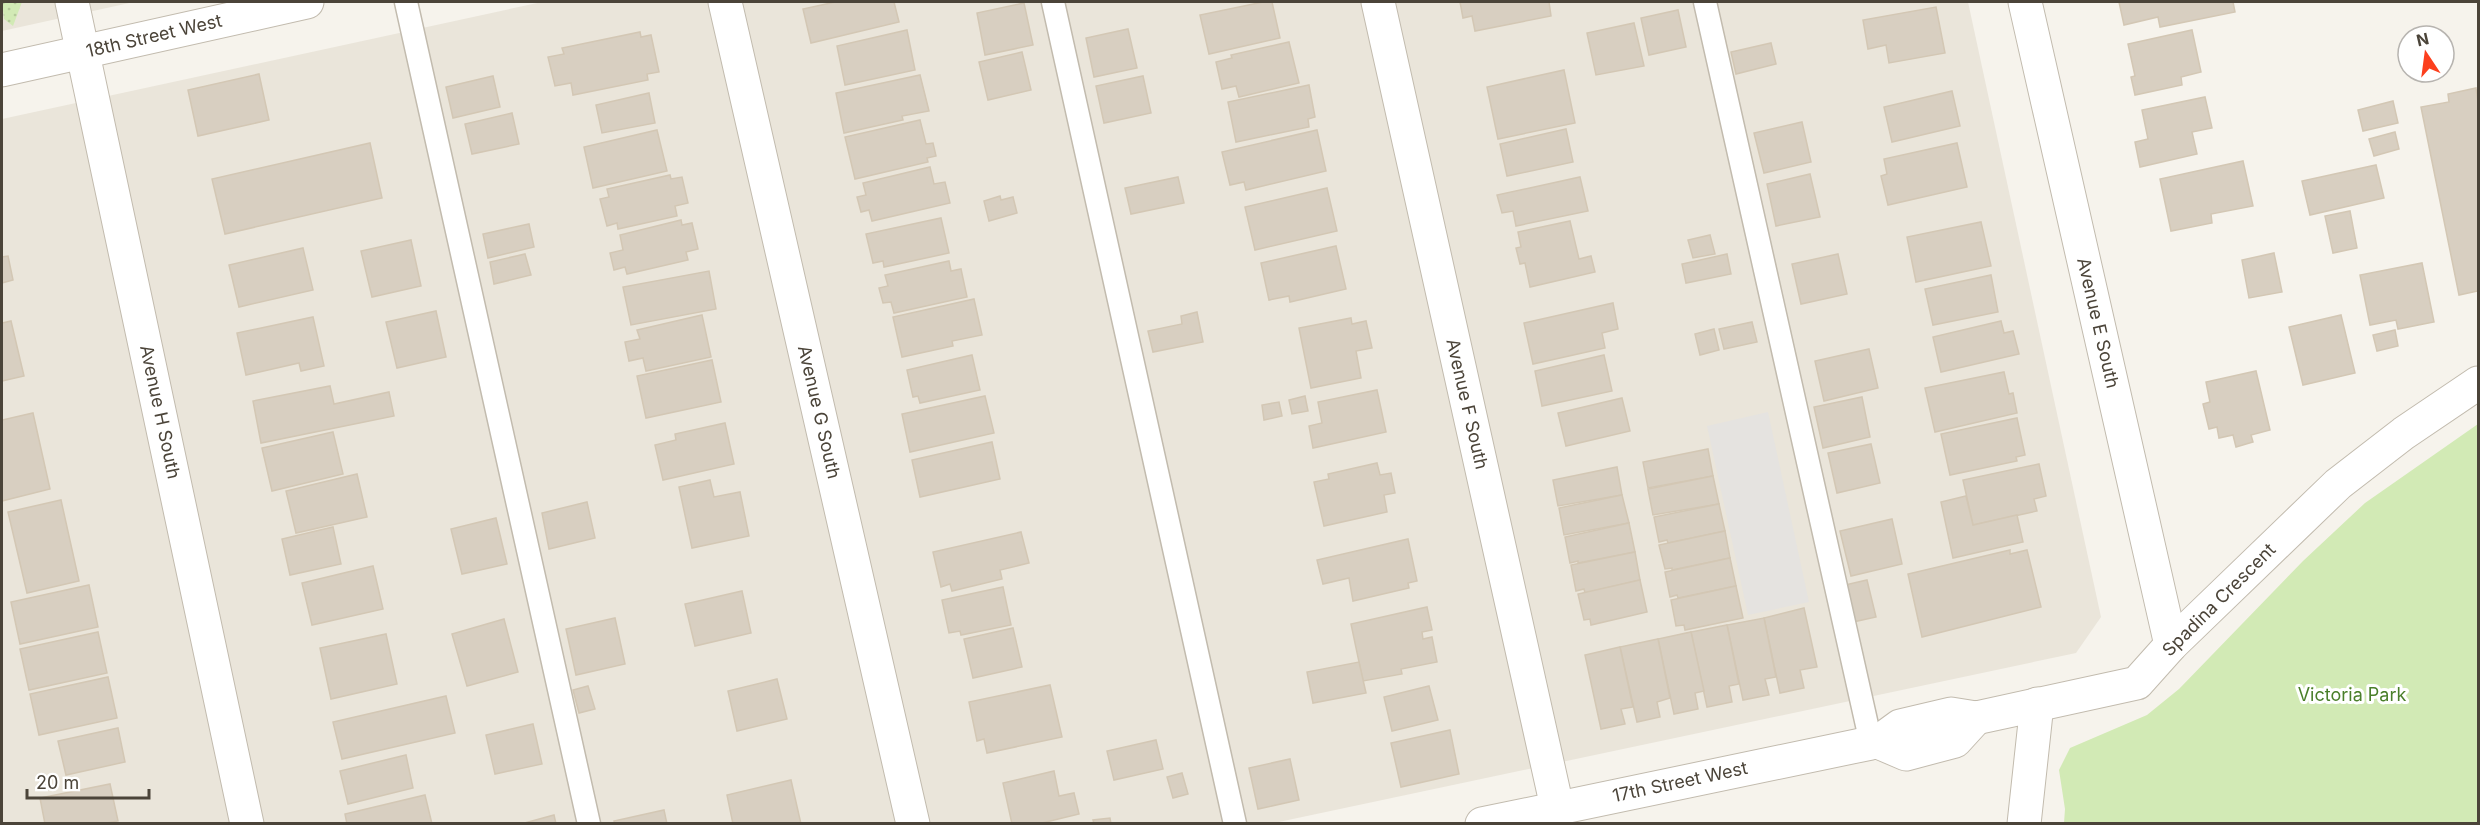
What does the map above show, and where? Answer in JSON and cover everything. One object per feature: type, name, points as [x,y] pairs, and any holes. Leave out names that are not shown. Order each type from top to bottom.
[{"type":"street","name":"Avenue H South","points":[[72,2],[247,824]]},
{"type":"street","name":"18th Street West","points":[[2,70],[307,2]]},
{"type":"street","name":"Avenue G South","points":[[725,2],[913,824]]},
{"type":"street","name":"Avenue F South","points":[[1378,2],[1557,807]]},
{"type":"street","name":"Avenue E South","points":[[2025,2],[2171,645]]},
{"type":"street","name":"Spadina Crescent","points":[[2037,704],[2137,683],[2171,645],[2338,484],[2404,433],[2478,383]]},
{"type":"street","name":"17th Street West","points":[[1482,824],[1874,743],[1900,726],[1951,714],[1976,718],[2037,704]]},
{"type":"street","points":[[2024,824],[2037,704]]},
{"type":"lane","points":[[406,2],[589,824]]},
{"type":"lane","points":[[1053,2],[1235,824]]},
{"type":"lane","points":[[1705,2],[1874,743]]},
{"type":"shaded area","points":[[2,2],[134,2],[2,31]]},
{"type":"shaded area","points":[[542,2],[1968,2],[2101,617],[2076,653],[1274,823],[2,823],[2,119]]},
{"type":"shaded area","points":[[1768,412],[1809,602],[1748,615],[1707,426]]},
{"type":"green space","points":[[2,2],[22,2],[13,26],[4,19]]},
{"type":"green space","name":"Victoria Park","points":[[2478,424],[2478,823],[2064,823],[2065,809],[2059,770],[2070,748],[2147,715],[2179,689],[2303,561],[2365,503]]},
{"type":"building","points":[[835,2],[894,2],[899,22],[811,43],[803,9]]},
{"type":"building","points":[[1272,2],[1280,38],[1209,54],[1200,15]]},
{"type":"building","points":[[1460,2],[1549,2],[1551,16],[1475,31],[1472,16],[1463,18]]},
{"type":"building","points":[[2119,2],[2233,2],[2235,12],[2160,27],[2158,17],[2124,25]]},
{"type":"building","points":[[1024,3],[1033,45],[985,55],[977,13]]},
{"type":"building","points":[[1936,7],[1945,53],[1889,63],[1886,45],[1868,49],[1863,20]]},
{"type":"building","points":[[1678,10],[1686,47],[1649,55],[1641,18]]},
{"type":"building","points":[[1634,23],[1644,66],[1596,75],[1587,33]]},
{"type":"building","points":[[1128,29],[1137,68],[1094,77],[1086,38]]},
{"type":"building","points":[[907,30],[915,70],[845,85],[837,46]]},
{"type":"building","points":[[2192,30],[2201,72],[2181,77],[2182,85],[2135,95],[2131,77],[2135,76],[2128,44]]},
{"type":"building","points":[[640,32],[641,37],[651,35],[659,72],[647,74],[648,80],[573,95],[571,83],[555,86],[548,57],[564,54],[562,48]]},
{"type":"building","points":[[1289,42],[1299,83],[1239,97],[1236,86],[1222,89],[1216,62],[1232,58],[1231,55]]},
{"type":"building","points":[[1771,43],[1776,64],[1736,74],[1731,52]]},
{"type":"building","points":[[1022,52],[1031,90],[988,100],[979,62]]},
{"type":"building","points":[[1564,70],[1575,123],[1498,139],[1487,87]]},
{"type":"building","points":[[259,74],[269,120],[198,136],[188,90]]},
{"type":"building","points":[[920,75],[929,111],[902,116],[903,120],[844,133],[836,93]]},
{"type":"building","points":[[493,76],[500,107],[453,118],[446,87]]},
{"type":"building","points":[[1143,76],[1151,113],[1104,123],[1096,86]]},
{"type":"building","points":[[1309,85],[1315,117],[1308,119],[1309,127],[1236,142],[1228,102]]},
{"type":"building","points":[[2476,88],[2478,102],[2478,291],[2459,295],[2421,107],[2449,102],[2448,94]]},
{"type":"building","points":[[1952,91],[1960,126],[1892,142],[1884,107]]},
{"type":"building","points":[[649,93],[655,123],[602,133],[596,105]]},
{"type":"building","points":[[2205,97],[2212,128],[2192,132],[2197,154],[2140,167],[2135,142],[2148,139],[2142,110]]},
{"type":"building","points":[[2393,101],[2398,123],[2363,131],[2358,110]]},
{"type":"building","points":[[512,113],[519,144],[472,154],[465,124]]},
{"type":"building","points":[[920,120],[926,144],[933,143],[936,156],[927,158],[928,162],[855,179],[845,137]]},
{"type":"building","points":[[1802,122],[1811,162],[1764,173],[1754,133]]},
{"type":"building","points":[[1566,129],[1573,162],[1507,176],[1500,144]]},
{"type":"building","points":[[657,130],[667,171],[593,188],[584,147]]},
{"type":"building","points":[[1317,130],[1326,171],[1246,190],[1244,182],[1230,185],[1222,152]]},
{"type":"building","points":[[2395,132],[2399,149],[2374,156],[2369,139]]},
{"type":"building","points":[[370,143],[382,198],[225,234],[212,179]]},
{"type":"building","points":[[1957,143],[1967,187],[1888,205],[1881,176],[1887,174],[1884,159]]},
{"type":"building","points":[[2243,161],[2253,206],[2211,214],[2212,223],[2171,231],[2160,179]]},
{"type":"building","points":[[2376,165],[2384,198],[2310,215],[2302,181]]},
{"type":"building","points":[[930,167],[934,184],[945,182],[950,203],[872,221],[869,210],[861,212],[857,197],[866,195],[863,183]]},
{"type":"building","points":[[1810,174],[1820,217],[1776,226],[1767,184]]},
{"type":"building","points":[[670,175],[671,179],[682,177],[688,203],[675,206],[677,216],[618,229],[617,223],[607,226],[600,199],[609,197],[607,189]]},
{"type":"building","points":[[1178,177],[1184,203],[1131,214],[1125,188]]},
{"type":"building","points":[[1580,177],[1588,211],[1516,226],[1513,211],[1502,213],[1497,195]]},
{"type":"building","points":[[1327,188],[1337,231],[1255,250],[1245,207]]},
{"type":"building","points":[[1000,196],[1001,200],[1013,197],[1017,213],[989,221],[984,201]]},
{"type":"building","points":[[2350,211],[2357,248],[2333,253],[2325,216]]},
{"type":"building","points":[[941,218],[949,253],[884,267],[883,261],[873,263],[866,234]]},
{"type":"building","points":[[681,220],[682,225],[692,223],[698,249],[686,252],[688,260],[627,274],[625,267],[614,270],[610,253],[623,250],[620,235]]},
{"type":"building","points":[[1570,221],[1579,259],[1591,256],[1595,272],[1530,287],[1525,263],[1520,264],[1516,248],[1521,247],[1518,232]]},
{"type":"building","points":[[1981,222],[1991,266],[1916,282],[1907,237]]},
{"type":"building","points":[[529,224],[534,247],[488,258],[483,234]]},
{"type":"building","points":[[1710,235],[1715,254],[1693,258],[1688,240]]},
{"type":"building","points":[[411,240],[421,286],[372,297],[361,251]]},
{"type":"building","points":[[1336,246],[1346,289],[1290,302],[1289,296],[1269,300],[1261,263]]},
{"type":"building","points":[[303,248],[313,290],[239,307],[229,265]]},
{"type":"building","points":[[2274,253],[2282,292],[2249,298],[2242,260]]},
{"type":"building","points":[[525,254],[531,275],[494,284],[490,262]]},
{"type":"building","points":[[1727,254],[1731,274],[1686,283],[1682,264]]},
{"type":"building","points":[[1838,254],[1847,294],[1801,304],[1792,264]]},
{"type":"building","points":[[8,256],[13,280],[2,283],[2,257]]},
{"type":"building","points":[[949,261],[951,271],[961,269],[967,297],[894,313],[891,302],[883,303],[879,288],[888,286],[885,275]]},
{"type":"building","points":[[2422,263],[2434,322],[2398,329],[2396,320],[2370,325],[2360,275]]},
{"type":"building","points":[[709,271],[716,309],[631,325],[623,287]]},
{"type":"building","points":[[1991,275],[1998,312],[1933,325],[1925,289]]},
{"type":"building","points":[[974,299],[982,335],[952,341],[953,346],[902,357],[893,317]]},
{"type":"building","points":[[1613,303],[1618,329],[1602,333],[1605,348],[1533,364],[1524,323]]},
{"type":"building","points":[[436,311],[446,357],[397,368],[386,322]]},
{"type":"building","points":[[1197,312],[1203,342],[1153,352],[1148,331],[1182,324],[1181,316]]},
{"type":"building","points":[[702,315],[711,357],[646,371],[643,358],[629,361],[625,342],[640,339],[637,330]]},
{"type":"building","points":[[2341,315],[2355,373],[2303,385],[2289,327]]},
{"type":"building","points":[[313,317],[324,366],[301,371],[299,363],[246,375],[237,333]]},
{"type":"building","points":[[1351,318],[1352,324],[1366,321],[1372,348],[1356,351],[1361,378],[1311,388],[1299,328]]},
{"type":"building","points":[[11,321],[24,376],[2,381],[2,323]]},
{"type":"building","points":[[2001,321],[2004,333],[2013,331],[2019,354],[1941,372],[1933,337]]},
{"type":"building","points":[[1752,322],[1757,342],[1724,349],[1719,329]]},
{"type":"building","points":[[1714,329],[1719,350],[1700,355],[1695,334]]},
{"type":"building","points":[[2395,330],[2398,346],[2377,351],[2373,335]]},
{"type":"building","points":[[1869,349],[1878,388],[1824,401],[1815,361]]},
{"type":"building","points":[[972,355],[980,390],[920,403],[918,396],[913,397],[907,370]]},
{"type":"building","points":[[1604,355],[1612,391],[1542,406],[1535,371]]},
{"type":"building","points":[[712,360],[721,402],[646,418],[637,376]]},
{"type":"building","points":[[2256,371],[2270,430],[2251,435],[2253,442],[2236,447],[2233,435],[2219,438],[2217,427],[2209,429],[2203,404],[2210,402],[2206,382]]},
{"type":"building","points":[[2004,372],[2009,394],[2013,393],[2017,413],[1935,432],[1925,388]]},
{"type":"building","points":[[330,386],[334,404],[389,392],[394,416],[261,443],[253,401]]},
{"type":"building","points":[[1377,390],[1386,432],[1313,448],[1309,426],[1322,423],[1318,402]]},
{"type":"building","points":[[985,396],[994,433],[910,452],[902,414]]},
{"type":"building","points":[[1305,396],[1308,411],[1292,414],[1289,400]]},
{"type":"building","points":[[1862,397],[1870,437],[1823,448],[1814,407]]},
{"type":"building","points":[[1622,398],[1630,431],[1566,446],[1558,413]]},
{"type":"building","points":[[1279,402],[1282,416],[1264,420],[1262,405]]},
{"type":"building","points":[[33,413],[50,489],[2,501],[2,420]]},
{"type":"building","points":[[2017,418],[2025,455],[2016,457],[2017,461],[1950,475],[1941,434]]},
{"type":"building","points":[[725,423],[734,464],[663,480],[655,445],[676,440],[675,434]]},
{"type":"building","points":[[333,432],[343,474],[272,491],[262,448]]},
{"type":"building","points":[[992,442],[1000,479],[920,497],[912,460]]},
{"type":"building","points":[[1871,444],[1880,483],[1837,493],[1828,453]]},
{"type":"building","points":[[1708,449],[1713,476],[1648,488],[1643,462]]},
{"type":"building","points":[[1377,463],[1380,475],[1391,473],[1395,493],[1384,495],[1387,512],[1324,526],[1314,482],[1329,479],[1328,474]]},
{"type":"building","points":[[2039,464],[2046,496],[2034,499],[2037,511],[1973,525],[1963,480]]},
{"type":"building","points":[[1617,467],[1622,495],[1558,506],[1553,480]]},
{"type":"building","points":[[357,474],[367,517],[296,533],[286,491]]},
{"type":"building","points":[[1713,476],[1719,504],[1653,515],[1648,489]]},
{"type":"building","points":[[710,480],[714,497],[740,492],[749,536],[692,548],[679,487]]},
{"type":"building","points":[[1622,495],[1629,523],[1564,535],[1559,508]]},
{"type":"building","points":[[1966,496],[1973,525],[2017,515],[2023,542],[1953,558],[1941,502]]},
{"type":"building","points":[[61,500],[79,581],[27,593],[8,512]]},
{"type":"building","points":[[587,502],[595,538],[549,549],[542,513]]},
{"type":"building","points":[[1719,504],[1725,531],[1668,543],[1667,540],[1659,542],[1654,517]]},
{"type":"building","points":[[496,518],[507,564],[462,574],[451,529]]},
{"type":"building","points":[[1892,519],[1902,564],[1851,576],[1840,531]]},
{"type":"building","points":[[1629,523],[1635,552],[1570,563],[1565,537]]},
{"type":"building","points":[[333,527],[341,564],[290,575],[282,539]]},
{"type":"building","points":[[1725,531],[1730,558],[1672,570],[1672,568],[1665,569],[1659,545]]},
{"type":"building","points":[[1021,532],[1029,563],[1000,570],[1002,579],[952,591],[950,584],[941,587],[933,552]]},
{"type":"building","points":[[1408,539],[1417,581],[1408,583],[1409,588],[1353,601],[1349,578],[1323,584],[1317,560]]},
{"type":"building","points":[[2010,550],[2010,554],[2027,550],[2041,607],[1922,637],[1908,574]]},
{"type":"building","points":[[1635,552],[1640,580],[1585,593],[1584,589],[1576,591],[1571,565]]},
{"type":"building","points":[[1730,558],[1736,586],[1678,598],[1677,595],[1670,597],[1665,572]]},
{"type":"building","points":[[373,566],[383,609],[312,625],[302,583]]},
{"type":"building","points":[[1640,580],[1647,612],[1591,625],[1590,619],[1584,620],[1578,594]]},
{"type":"building","points":[[1867,580],[1876,617],[1853,622],[1845,585]]},
{"type":"building","points":[[89,585],[98,627],[20,644],[11,602]]},
{"type":"building","points":[[1736,586],[1743,618],[1685,630],[1684,625],[1676,626],[1671,600]]},
{"type":"building","points":[[1003,587],[1011,625],[961,635],[960,631],[949,633],[942,600]]},
{"type":"building","points":[[742,591],[751,633],[695,646],[685,604]]},
{"type":"building","points":[[1427,607],[1432,630],[1422,632],[1423,639],[1432,637],[1437,662],[1401,669],[1402,674],[1363,681],[1351,624]]},
{"type":"building","points":[[1804,608],[1817,667],[1800,670],[1804,688],[1780,693],[1764,618]]},
{"type":"building","points":[[615,618],[625,664],[576,675],[566,629]]},
{"type":"building","points":[[1764,618],[1776,677],[1765,679],[1769,695],[1743,700],[1727,625]]},
{"type":"building","points":[[504,619],[518,672],[467,686],[452,634]]},
{"type":"building","points":[[1727,625],[1739,684],[1729,686],[1732,702],[1707,707],[1691,632]]},
{"type":"building","points":[[1013,628],[1022,667],[973,678],[964,639]]},
{"type":"building","points":[[98,632],[107,673],[29,690],[20,649]]},
{"type":"building","points":[[1691,632],[1704,691],[1695,693],[1698,709],[1674,714],[1658,639]]},
{"type":"building","points":[[386,634],[397,684],[331,699],[320,648]]},
{"type":"building","points":[[1658,639],[1670,698],[1657,702],[1660,717],[1637,722],[1620,647]]},
{"type":"building","points":[[1620,647],[1633,707],[1621,709],[1625,724],[1601,729],[1585,655]]},
{"type":"building","points":[[1359,662],[1366,693],[1313,703],[1307,672]]},
{"type":"building","points":[[108,677],[117,718],[39,735],[30,694]]},
{"type":"building","points":[[777,679],[787,719],[737,731],[728,691]]},
{"type":"building","points":[[1050,685],[1062,737],[987,753],[984,739],[977,741],[969,702]]},
{"type":"building","points":[[588,686],[595,709],[579,713],[573,690]]},
{"type":"building","points":[[1429,686],[1438,720],[1392,731],[1384,697]]},
{"type":"building","points":[[446,696],[455,733],[342,759],[333,722]]},
{"type":"building","points":[[533,724],[542,764],[495,774],[486,735]]},
{"type":"building","points":[[118,728],[125,762],[66,775],[58,741]]},
{"type":"building","points":[[1450,730],[1459,774],[1401,787],[1391,743]]},
{"type":"building","points":[[1156,740],[1163,769],[1114,780],[1107,751]]},
{"type":"building","points":[[406,755],[413,788],[348,804],[340,771]]},
{"type":"building","points":[[1290,759],[1299,800],[1258,809],[1249,768]]},
{"type":"building","points":[[1054,771],[1059,796],[1074,793],[1079,814],[1038,824],[1012,824],[1003,783]]},
{"type":"building","points":[[1182,773],[1188,794],[1173,798],[1167,777]]},
{"type":"building","points":[[791,780],[801,824],[733,824],[727,795]]},
{"type":"building","points":[[110,784],[118,821],[101,824],[45,824],[40,798]]},
{"type":"building","points":[[425,795],[432,824],[347,824],[345,814]]},
{"type":"building","points":[[664,810],[667,824],[615,824],[614,821]]},
{"type":"building","points":[[554,815],[556,824],[521,824]]},
{"type":"building","points":[[1110,818],[1111,824],[1094,824],[1093,820]]}]
